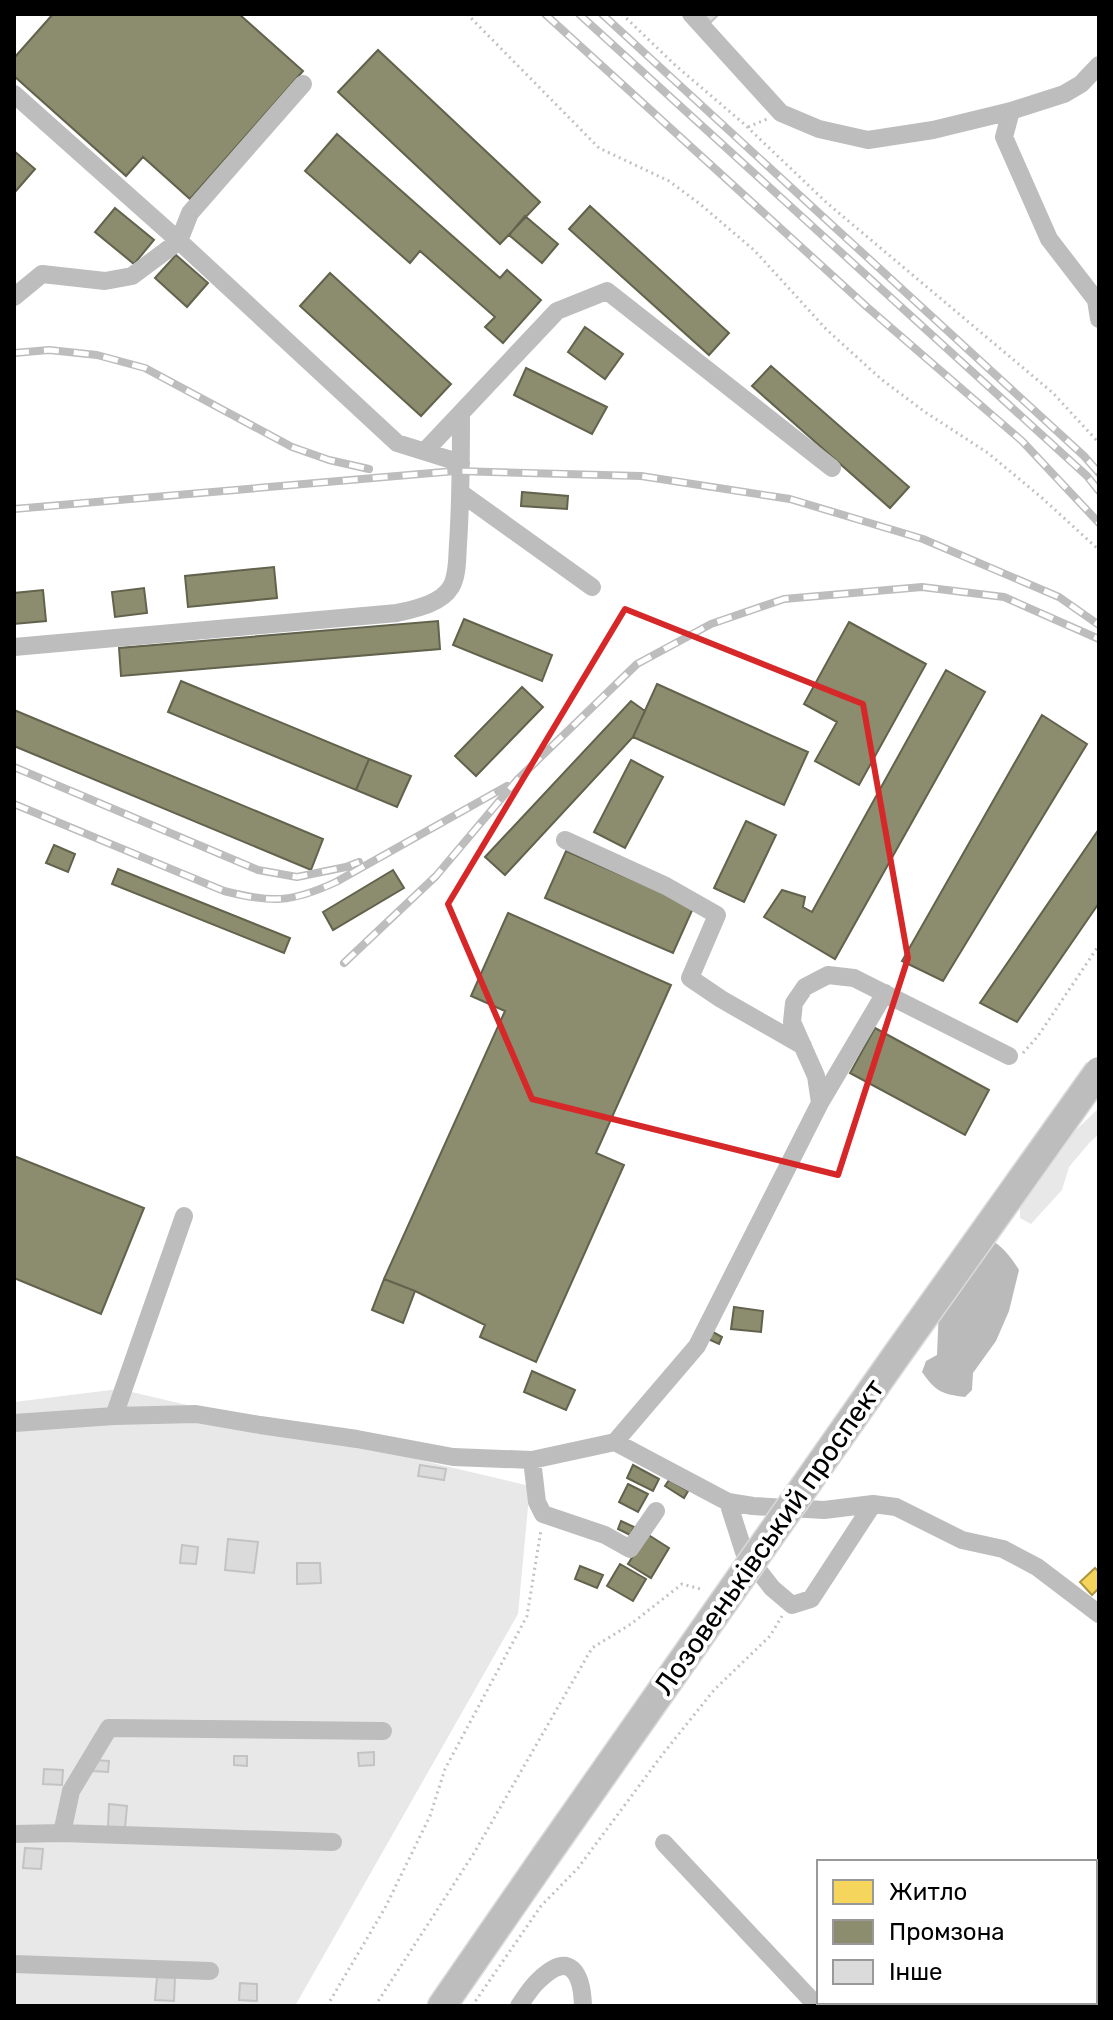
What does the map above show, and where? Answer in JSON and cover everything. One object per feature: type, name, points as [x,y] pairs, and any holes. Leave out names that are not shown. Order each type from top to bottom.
[{"type":"highway","name":"Лозовеньківський проспект","points":[[442,2006],[1099,1071]]},
{"type":"street","points":[[691,14],[781,113],[819,129],[868,140],[933,130],[1064,94],[1081,84],[1099,65]]},
{"type":"street","points":[[14,297],[42,274],[105,281],[132,276],[179,241],[190,213],[303,84]]},
{"type":"street","points":[[14,94],[179,241],[397,443],[461,463]]},
{"type":"street","points":[[1011,111],[1004,137],[1049,239],[1096,300],[1099,319]]},
{"type":"street","points":[[425,451],[557,311],[607,291],[832,468]]},
{"type":"street","points":[[14,647],[397,613],[424,606],[451,587],[456,570],[461,493],[461,414]]},
{"type":"street","points":[[461,493],[592,587]]},
{"type":"street","points":[[565,840],[666,886],[717,915],[690,978],[803,1046]]},
{"type":"street","points":[[820,1103],[816,1076],[792,1022],[794,1003],[805,987],[828,975],[854,978],[1009,1056]]},
{"type":"street","points":[[14,1423],[196,1414],[453,1457],[532,1460],[615,1442],[697,1346],[820,1103],[885,993]]},
{"type":"street","points":[[114,1416],[184,1216]]},
{"type":"street","points":[[615,1442],[728,1502],[824,1510],[873,1504],[896,1507],[962,1540],[1003,1549],[1037,1567],[1099,1614]]},
{"type":"street","points":[[532,1460],[537,1502],[543,1514],[605,1535],[630,1549],[656,1511]]},
{"type":"street","points":[[728,1502],[744,1552],[772,1588],[792,1605],[811,1599],[873,1504]]},
{"type":"street","points":[[62,1833],[71,1791],[109,1728],[383,1731]]},
{"type":"street","points":[[14,1834],[333,1842]]},
{"type":"street","points":[[664,1843],[817,2006]]},
{"type":"street","points":[[14,1964],[210,1971]]},
{"type":"street","points":[[519,2006],[536,1982],[557,1966],[564,1965],[579,1978],[583,1989],[583,2006]]},
{"type":"path","points":[[467,14],[599,148],[669,181],[700,204],[755,251],[826,329],[881,379],[988,453],[1099,550]]},
{"type":"path","points":[[622,14],[827,203],[1053,393],[1099,443]]},
{"type":"path","points":[[1009,1056],[1022,1054],[1030,1047],[1099,945]]},
{"type":"path","points":[[327,2006],[385,1908],[430,1816],[445,1769],[527,1616],[543,1514]]},
{"type":"path","points":[[375,2006],[474,1853],[592,1648],[631,1624],[682,1584],[705,1591]]},
{"type":"path","points":[[472,2006],[541,1906],[578,1868],[714,1690],[770,1636],[792,1605]]},
{"type":"highlighted area","points":[[625,609],[863,704],[908,958],[838,1175],[532,1099],[448,904]]},
{"type":"shaded area","points":[[1099,1108],[1099,1134],[1069,1167],[1062,1190],[1031,1224],[1020,1218],[1020,1208],[1076,1130]]},
{"type":"shaded area","points":[[973,1229],[999,1246],[1019,1270],[1009,1311],[996,1341],[973,1373],[972,1390],[965,1397],[940,1391],[922,1372],[926,1361],[937,1355],[939,1307]]},
{"type":"shaded area","points":[[119,1389],[530,1486],[518,1614],[295,2006],[14,2006],[14,1402]]},
{"type":"shaded area","points":[[940,2004],[1040,2004],[1039,2006]]},
{"type":"building: Житло","points":[[1095,1568],[1099,1572],[1099,1588],[1092,1595],[1080,1582]]},
{"type":"building: Промзона","points":[[53,14],[239,14],[303,71],[190,199],[143,157],[126,176],[14,76],[14,58]]},
{"type":"building: Промзона","points":[[378,50],[540,202],[500,244],[338,92]]},
{"type":"building: Промзона","points":[[337,134],[500,278],[507,270],[541,300],[503,343],[485,327],[495,317],[420,251],[410,263],[305,171]]},
{"type":"building: Промзона","points":[[14,151],[35,169],[15,192],[14,191]]},
{"type":"building: Промзона","points":[[590,206],[729,333],[709,355],[569,229]]},
{"type":"building: Промзона","points":[[115,208],[154,240],[134,264],[95,232]]},
{"type":"building: Промзона","points":[[525,216],[558,244],[542,263],[509,235]]},
{"type":"building: Промзона","points":[[176,255],[208,283],[187,307],[155,278]]},
{"type":"building: Промзона","points":[[330,273],[451,384],[421,416],[300,306]]},
{"type":"building: Промзона","points":[[585,327],[623,354],[605,379],[568,352]]},
{"type":"building: Промзона","points":[[771,366],[909,487],[890,508],[752,386]]},
{"type":"building: Промзона","points":[[526,368],[607,407],[592,434],[514,395]]},
{"type":"building: Промзона","points":[[522,492],[568,496],[567,509],[521,506]]},
{"type":"building: Промзона","points":[[274,567],[277,598],[188,607],[185,576]]},
{"type":"building: Промзона","points":[[144,588],[147,613],[115,617],[112,592]]},
{"type":"building: Промзона","points":[[43,590],[46,621],[14,624],[14,593]]},
{"type":"building: Промзона","points":[[464,619],[552,655],[542,681],[453,645]]},
{"type":"building: Промзона","points":[[438,621],[440,649],[121,676],[119,648]]},
{"type":"building: Промзона","points":[[849,622],[926,664],[859,785],[815,761],[837,722],[804,704]]},
{"type":"building: Промзона","points":[[946,670],[985,692],[835,959],[764,917],[782,890],[805,897],[803,907],[812,912]]},
{"type":"building: Промзона","points":[[181,681],[369,759],[356,790],[168,712]]},
{"type":"building: Промзона","points":[[657,684],[808,752],[784,805],[633,737]]},
{"type":"building: Промзона","points":[[522,687],[543,707],[476,776],[455,756]]},
{"type":"building: Промзона","points":[[631,701],[645,711],[633,737],[505,875],[485,857]]},
{"type":"building: Промзона","points":[[14,710],[323,839],[311,870],[14,746]]},
{"type":"building: Промзона","points":[[1042,715],[1087,744],[943,981],[902,961]]},
{"type":"building: Промзона","points":[[369,759],[411,776],[397,807],[356,790]]},
{"type":"building: Промзона","points":[[631,760],[663,777],[625,848],[594,832]]},
{"type":"building: Промзона","points":[[746,821],[776,835],[744,902],[714,888]]},
{"type":"building: Промзона","points":[[1099,829],[1099,903],[1017,1022],[980,1003]]},
{"type":"building: Промзона","points":[[54,845],[75,854],[68,872],[46,863]]},
{"type":"building: Промзона","points":[[566,851],[694,906],[673,953],[545,898]]},
{"type":"building: Промзона","points":[[118,869],[290,938],[284,953],[112,884]]},
{"type":"building: Промзона","points":[[393,870],[404,888],[333,930],[323,912]]},
{"type":"building: Промзона","points":[[508,913],[671,985],[596,1153],[624,1165],[536,1362],[480,1337],[485,1325],[384,1279],[505,1011],[471,996]]},
{"type":"building: Промзона","points":[[875,1028],[989,1090],[965,1135],[850,1073]]},
{"type":"building: Промзона","points":[[14,1156],[144,1208],[101,1314],[14,1278]]},
{"type":"building: Промзона","points":[[384,1279],[415,1291],[403,1323],[372,1310]]},
{"type":"building: Промзона","points":[[734,1307],[763,1311],[761,1332],[731,1329]]},
{"type":"building: Промзона","points":[[711,1331],[722,1337],[719,1344],[708,1339]]},
{"type":"building: Промзона","points":[[532,1371],[575,1390],[566,1410],[524,1392]]},
{"type":"building: Промзона","points":[[633,1465],[659,1479],[653,1491],[627,1478]]},
{"type":"building: Промзона","points":[[669,1480],[688,1491],[684,1498],[665,1486]]},
{"type":"building: Промзона","points":[[628,1484],[648,1494],[638,1512],[619,1502]]},
{"type":"building: Промзона","points":[[621,1521],[634,1527],[630,1535],[618,1529]]},
{"type":"building: Промзона","points":[[647,1534],[669,1548],[651,1578],[628,1564]]},
{"type":"building: Промзона","points":[[620,1564],[646,1579],[633,1601],[607,1586]]},
{"type":"building: Промзона","points":[[580,1566],[603,1575],[597,1588],[575,1579]]},
{"type":"building: Інше","points":[[703,14],[719,14],[711,22]]},
{"type":"building: Інше","points":[[420,1465],[446,1469],[444,1480],[418,1476]]},
{"type":"building: Інше","points":[[228,1539],[258,1542],[254,1573],[225,1570]]},
{"type":"building: Інше","points":[[182,1545],[198,1547],[196,1564],[180,1563]]},
{"type":"building: Інше","points":[[297,1563],[320,1563],[321,1583],[297,1584]]},
{"type":"building: Інше","points":[[374,1752],[374,1765],[359,1766],[358,1753]]},
{"type":"building: Інше","points":[[234,1756],[247,1756],[247,1766],[234,1765]]},
{"type":"building: Інше","points":[[92,1760],[109,1761],[108,1772],[92,1771]]},
{"type":"building: Інше","points":[[44,1769],[63,1770],[62,1785],[43,1784]]},
{"type":"building: Інше","points":[[109,1804],[127,1806],[125,1828],[108,1827]]},
{"type":"building: Інше","points":[[25,1848],[43,1849],[41,1869],[23,1868]]},
{"type":"building: Інше","points":[[157,1977],[175,1978],[174,2001],[155,2000]]},
{"type":"building: Інше","points":[[240,1983],[257,1984],[257,2001],[239,2000]]},
{"type":"railway","points":[[545,14],[867,307],[1022,441],[1099,523]]},
{"type":"railway","points":[[579,14],[1087,476],[1099,491]]},
{"type":"railway","points":[[602,14],[1099,473]]},
{"type":"railway","points":[[14,353],[49,350],[97,355],[145,368],[292,447],[369,469]]},
{"type":"railway","points":[[14,509],[455,471],[641,476],[790,499],[923,539],[1059,597],[1099,625]]},
{"type":"railway","points":[[344,963],[436,876],[517,780],[637,664],[711,624],[784,599],[922,587],[1004,597],[1099,639]]},
{"type":"railway","points":[[14,767],[258,870],[297,877],[359,862]]},
{"type":"railway","points":[[14,804],[224,891],[255,898],[281,899],[306,894],[336,882],[507,786]]}]
